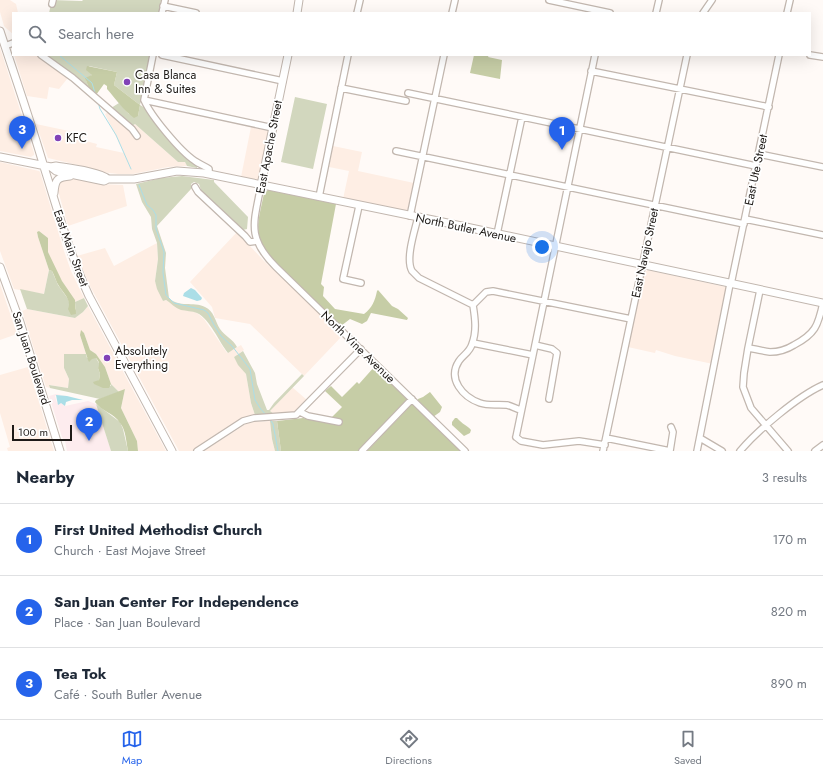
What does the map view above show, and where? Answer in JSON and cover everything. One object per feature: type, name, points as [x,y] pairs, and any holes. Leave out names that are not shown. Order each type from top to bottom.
[{"type":"main road","points":[[297,12],[299,0]]},
{"type":"main road","name":"East Main Street","points":[[0,31],[47,167],[54,201],[77,271],[172,451]]},
{"type":"main road","name":"East Apache Street","points":[[261,186],[288,56]]},
{"type":"main road","points":[[0,157],[47,167]]},
{"type":"main road","name":"North Butler Avenue","points":[[47,167],[56,166],[105,176],[108,179]]},
{"type":"main road","name":"North Butler Avenue","points":[[47,167],[56,171],[104,181],[108,179],[134,179],[178,172],[209,174],[823,303]]},
{"type":"main road","points":[[264,172],[270,182],[285,186],[293,192]]},
{"type":"main road","points":[[54,201],[54,186],[56,180],[75,175]]},
{"type":"main road","name":"San Juan Boulevard","points":[[0,267],[20,322],[60,451]]},
{"type":"street","points":[[357,12],[360,0]]},
{"type":"street","points":[[452,12],[455,0]]},
{"type":"street","points":[[549,0],[604,12]]},
{"type":"street","points":[[656,12],[659,0]]},
{"type":"street","points":[[704,12],[712,0]]},
{"type":"street","points":[[787,12],[790,0]]},
{"type":"street","points":[[164,3],[193,12]]},
{"type":"street","points":[[5,46],[12,43]]},
{"type":"street","points":[[811,55],[823,57]]},
{"type":"street","points":[[42,56],[73,78],[132,129],[137,136]]},
{"type":"street","points":[[153,56],[144,100],[147,107],[164,130],[194,161],[209,168],[209,174]]},
{"type":"street","points":[[167,56],[283,81]]},
{"type":"street","points":[[319,197],[348,56]]},
{"type":"street","points":[[410,216],[444,56]]},
{"type":"street","points":[[594,56],[515,437],[521,441],[543,445],[579,441],[604,448]]},
{"type":"street","name":"East Navajo Street","points":[[604,448],[687,56]]},
{"type":"street","name":"East Ute Street","points":[[697,451],[779,56]]},
{"type":"street","points":[[591,71],[769,107]]},
{"type":"street","points":[[341,88],[406,101]]},
{"type":"street","points":[[408,93],[756,166]]},
{"type":"street","points":[[144,100],[273,128]]},
{"type":"street","points":[[497,234],[522,117]]},
{"type":"street","points":[[396,151],[655,206],[823,235]]},
{"type":"street","points":[[759,154],[823,168]]},
{"type":"street","name":"East Apache Street","points":[[256,238],[254,223],[261,186]]},
{"type":"street","points":[[195,187],[198,192],[245,236],[256,238]]},
{"type":"street","points":[[359,206],[343,279],[361,282]]},
{"type":"street","points":[[418,217],[410,254],[412,271],[419,278],[473,305]]},
{"type":"street","name":"North Vine Avenue","points":[[256,238],[260,248],[269,261],[465,451]]},
{"type":"street","points":[[760,290],[748,348],[743,387],[751,408],[788,451]]},
{"type":"street","points":[[473,305],[486,292],[493,291],[631,319]]},
{"type":"street","points":[[748,348],[768,352],[779,352],[806,339],[816,327],[823,303]]},
{"type":"street","points":[[473,305],[476,326],[473,343],[470,350],[459,361],[456,368],[455,380],[458,388],[478,402],[491,406],[506,405],[521,410]]},
{"type":"street","points":[[473,343],[533,355]]},
{"type":"street","points":[[535,345],[552,349],[557,353],[549,399]]},
{"type":"street","points":[[197,451],[243,421],[254,418],[294,416],[300,412],[361,349]]},
{"type":"street","points":[[740,451],[766,425],[806,394],[823,385]]},
{"type":"street","points":[[362,451],[412,399]]},
{"type":"street","points":[[300,412],[308,416],[339,422]]},
{"type":"street","points":[[606,438],[670,451],[673,432],[671,427]]},
{"type":"street","points":[[700,438],[722,451]]},
{"type":"street","points":[[816,451],[823,445]]},
{"type":"shaded area","points":[[0,0],[10,0],[16,4],[18,12],[12,12],[12,33],[4,26],[0,12]]},
{"type":"shaded area","points":[[0,48],[34,153],[31,157],[0,151]]},
{"type":"shaded area","points":[[14,56],[37,56],[69,78],[59,89],[49,87],[47,99],[27,96]]},
{"type":"shaded area","points":[[110,111],[130,128],[135,124],[178,162],[185,162],[187,166],[168,167],[133,174],[118,174],[93,171],[82,166],[48,158],[36,124],[83,134],[82,140],[97,144],[96,147],[124,153],[105,114]]},
{"type":"shaded area","points":[[251,127],[268,131],[259,179],[257,180],[241,177]]},
{"type":"shaded area","points":[[333,146],[362,152],[358,171],[414,183],[407,212],[343,199],[349,171],[329,167]]},
{"type":"shaded area","points":[[0,162],[40,172],[64,251],[71,271],[84,298],[75,302],[54,268],[48,252],[48,238],[39,231],[37,234],[49,270],[44,294],[14,289],[0,251]]},
{"type":"shaded area","points":[[71,178],[100,184],[123,185],[127,206],[68,226],[57,187],[58,182]]},
{"type":"shaded area","points":[[237,232],[264,261],[343,335],[304,376],[250,324],[215,318],[212,307],[190,282]]},
{"type":"shaded area","points":[[157,243],[158,259],[155,281],[163,301],[165,300],[197,313],[204,319],[227,353],[241,345],[244,350],[234,357],[246,374],[251,403],[255,415],[242,419],[192,451],[179,451],[90,286],[77,256],[105,248],[114,266]]},
{"type":"shaded area","points":[[648,270],[726,287],[727,289],[713,364],[675,356],[656,350],[655,353],[628,347],[643,273]]},
{"type":"shaded area","points":[[0,284],[17,334],[0,340]]},
{"type":"shaded area","points":[[88,306],[166,451],[138,451],[137,441],[121,408],[125,389],[119,392],[111,384],[105,367],[96,354],[90,350],[84,333],[80,335],[86,354],[64,354],[64,368],[69,379],[68,388],[50,385],[50,388],[46,387],[22,311],[27,309],[75,318]]},
{"type":"shaded area","points":[[28,367],[54,451],[8,451],[7,448],[10,447],[0,413],[0,375]]},
{"type":"shaded area","points":[[292,387],[307,400],[294,412],[274,414],[270,411]]},
{"type":"shaded area","points":[[56,394],[67,396],[55,396],[57,403],[61,403],[65,406],[88,401],[96,404],[111,451],[67,451],[65,441],[62,437],[49,396]]},
{"type":"shaded area","points":[[270,421],[275,451],[204,451],[246,424]]},
{"type":"green space","points":[[52,0],[161,0],[159,12],[49,12]]},
{"type":"green space","points":[[47,56],[150,56],[140,105],[114,85],[117,72],[89,66],[92,75],[86,80],[89,88]]},
{"type":"green space","points":[[474,56],[488,56],[502,60],[500,79],[470,73]]},
{"type":"green space","points":[[87,66],[117,72],[114,85],[140,105],[138,116],[134,118],[126,112],[104,84],[96,95],[89,88],[85,78],[92,75],[86,70]]},
{"type":"green space","points":[[295,97],[327,104],[313,169],[281,162]]},
{"type":"green space","points":[[119,103],[129,114],[138,116],[140,105],[147,109],[197,166],[197,168],[187,166],[185,162],[178,162],[135,124],[132,126],[111,108]]},
{"type":"green space","points":[[182,176],[214,180],[214,182],[248,217],[247,229],[243,230],[240,227],[239,228],[201,190],[199,184],[194,182],[191,184],[191,189],[157,226],[166,253],[165,268],[169,298],[177,303],[196,304],[208,309],[214,316],[220,329],[237,347],[228,353],[210,325],[202,316],[195,312],[181,310],[166,300],[163,301],[157,289],[155,281],[158,259],[157,243],[152,229],[151,217],[142,202],[136,184],[161,178]]},
{"type":"green space","points":[[268,190],[336,204],[321,284],[324,287],[323,296],[335,309],[364,314],[373,304],[378,290],[392,306],[408,318],[407,320],[371,313],[367,321],[362,324],[350,319],[341,326],[271,258],[265,250],[261,242],[258,227],[264,193]]},
{"type":"green space","points":[[39,231],[48,238],[48,252],[62,281],[75,300],[76,314],[71,315],[68,309],[68,300],[52,271],[49,270],[38,237],[37,232]]},
{"type":"green space","points":[[49,270],[52,271],[58,285],[68,299],[70,305],[76,310],[75,302],[84,298],[88,306],[75,318],[27,309],[20,289],[44,294]]},
{"type":"green space","points":[[81,330],[84,333],[90,350],[96,354],[105,367],[111,384],[109,388],[103,388],[94,384],[93,382],[99,380],[99,363],[96,358],[89,362],[80,335]]},
{"type":"green space","points":[[243,351],[255,373],[257,384],[267,410],[269,410],[302,374],[304,376],[270,411],[274,414],[255,415],[251,403],[246,374],[238,365],[234,357]]},
{"type":"green space","points":[[64,354],[86,354],[87,358],[96,358],[100,365],[98,368],[100,374],[98,381],[111,386],[111,384],[119,392],[100,399],[50,388],[49,385],[68,388],[69,379],[64,368]]},
{"type":"green space","points":[[375,366],[408,399],[358,451],[281,451],[277,421],[303,418],[338,424],[339,419],[332,417],[342,407],[325,391],[331,386],[342,397],[357,382],[359,384]]},
{"type":"green space","points":[[125,389],[121,408],[137,441],[138,451],[128,451],[125,433],[122,426],[114,417],[95,402],[96,400]]},
{"type":"green space","points":[[430,392],[442,407],[440,412],[433,417],[418,402],[418,399]]},
{"type":"green space","points":[[413,403],[462,451],[367,451]]},
{"type":"green space","points":[[96,404],[120,422],[128,451],[111,451]]},
{"type":"green space","points":[[455,418],[471,430],[470,433],[464,436],[452,425]]},
{"type":"green space","points":[[270,421],[277,421],[281,451],[275,451]]},
{"type":"water","points":[[191,288],[195,290],[202,298],[201,300],[197,301],[183,296],[184,293]]},
{"type":"water","points":[[56,395],[83,400],[72,400],[66,402],[65,406],[61,403],[58,405]]},
{"type":"waterway","points":[[60,56],[92,83],[95,93]]},
{"type":"waterway","points":[[98,102],[100,109],[116,135],[131,169]]},
{"type":"waterway","points":[[139,185],[147,205],[156,215],[156,229],[164,252],[163,273],[166,295],[174,303],[204,310],[208,313],[221,336],[232,346],[250,369],[255,400],[266,415]]},
{"type":"waterway","points":[[270,419],[273,424],[278,451]]},
{"type":"place","name":"Casa Blanca Inn & Suites","points":[[127,82]]},
{"type":"place","name":"KFC","points":[[58,138]]},
{"type":"place","name":"Tea Tok","points":[[22,149]]},
{"type":"place","name":"First United Methodist Church","points":[[562,150]]},
{"type":"place","name":"Absolutely Everything","points":[[107,358]]},
{"type":"place","name":"San Juan Center For Independence","points":[[89,441]]}]
